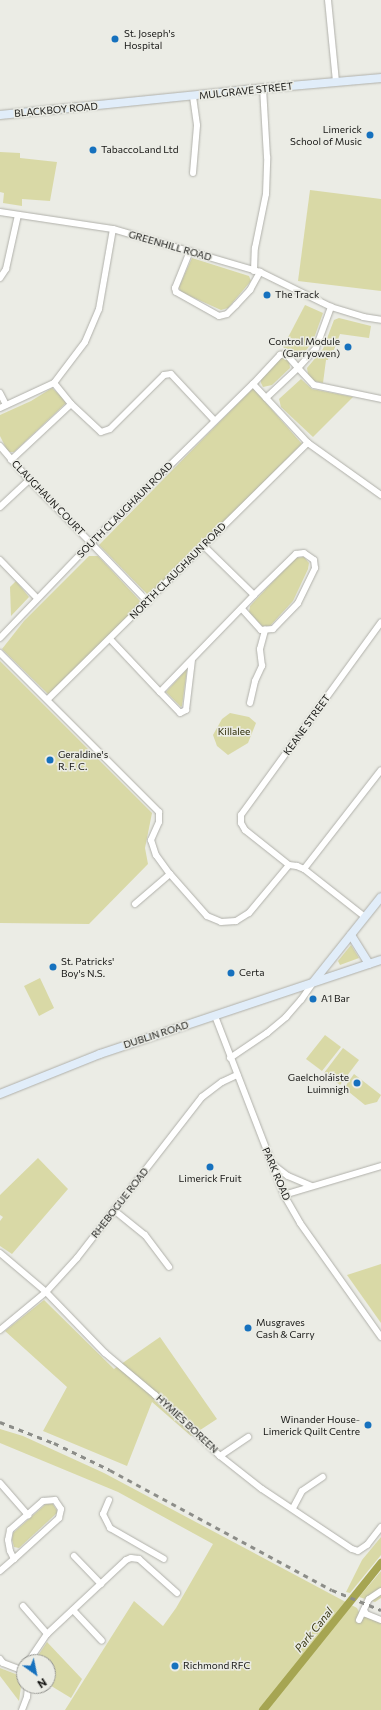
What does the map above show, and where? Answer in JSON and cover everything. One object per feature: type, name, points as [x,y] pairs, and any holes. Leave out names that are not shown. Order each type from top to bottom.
[{"type":"main road","name":"MULGRAVE STREET","points":[[112,105],[263,88],[381,78]]},
{"type":"main road","name":"BLACKBOY ROAD","points":[[0,115],[112,105]]},
{"type":"main road","points":[[314,982],[381,898]]},
{"type":"main road","points":[[351,935],[369,964]]},
{"type":"main road","name":"DUBLIN ROAD","points":[[0,1094],[100,1054],[381,960]]},
{"type":"street","points":[[328,0],[336,82]]},
{"type":"street","points":[[190,251],[175,288],[176,292],[219,316],[227,314],[250,290],[257,271],[255,248],[266,194],[268,157],[263,88]]},
{"type":"street","points":[[193,96],[197,125],[193,173]]},
{"type":"street","name":"GREENHILL ROAD","points":[[0,212],[113,229],[257,271],[331,307],[363,317],[381,320]]},
{"type":"street","points":[[0,278],[6,269],[18,215]]},
{"type":"street","points":[[0,408],[54,383],[85,342],[99,309],[113,229]]},
{"type":"street","points":[[266,398],[298,368],[316,348],[331,307]]},
{"type":"street","name":"SOUTH CLAUGHAUN ROAD","points":[[0,638],[91,542],[253,384],[280,355],[286,354],[298,368]]},
{"type":"street","points":[[298,368],[314,385],[381,399]]},
{"type":"street","points":[[54,383],[71,404],[101,432],[106,432],[164,375],[171,374],[215,421]]},
{"type":"street","points":[[253,384],[308,443],[381,495]]},
{"type":"street","points":[[0,393],[6,405]]},
{"type":"street","points":[[11,460],[71,404]]},
{"type":"street","name":"NORTH CLAUGHAUN ROAD","points":[[48,699],[308,443]]},
{"type":"street","name":"CLAUGHAUN COURT","points":[[0,446],[29,480],[148,602]]},
{"type":"street","points":[[0,507],[29,480]]},
{"type":"street","points":[[203,545],[254,596]]},
{"type":"street","points":[[160,692],[296,554],[304,553],[314,560],[315,568],[298,603],[273,629],[261,630],[242,610]]},
{"type":"street","points":[[0,560],[37,598]]},
{"type":"street","name":"KEANE STREET","points":[[289,864],[245,830],[241,823],[241,815],[381,622]]},
{"type":"street","points":[[250,703],[255,681],[262,666],[260,649],[265,630]]},
{"type":"street","points":[[110,639],[180,713],[186,710],[192,660]]},
{"type":"street","points":[[0,653],[48,699],[159,812],[159,822],[151,840],[156,855],[170,874],[207,916],[221,922],[236,921],[249,912],[289,864],[304,869],[365,917]]},
{"type":"street","points":[[304,869],[381,770]]},
{"type":"street","points":[[135,904],[170,874]]},
{"type":"street","points":[[230,1058],[267,1033],[286,1017],[314,982]]},
{"type":"street","name":"PARK ROAD","points":[[215,1016],[284,1195],[300,1223],[381,1337]]},
{"type":"street","name":"RHEBOGUE ROAD","points":[[0,1330],[46,1292],[77,1258],[202,1097],[222,1082],[237,1075]]},
{"type":"street","points":[[272,1164],[288,1176],[311,1186]]},
{"type":"street","points":[[284,1195],[381,1166]]},
{"type":"street","points":[[115,1211],[145,1236],[169,1267]]},
{"type":"street","name":"HYMIES BOREEN","points":[[0,1253],[46,1292],[105,1353],[156,1395],[220,1456],[262,1489],[293,1508],[340,1541],[358,1551],[367,1545],[381,1527]]},
{"type":"street","points":[[220,1456],[248,1437]]},
{"type":"street","points":[[293,1508],[302,1491],[323,1477]]},
{"type":"street","points":[[0,1483],[28,1515]]},
{"type":"street","points":[[0,1571],[14,1559],[59,1518],[61,1509],[55,1500],[43,1501],[10,1530],[9,1546],[14,1559]]},
{"type":"street","points":[[109,1500],[103,1514],[110,1528],[164,1559]]},
{"type":"street","points":[[139,1559],[145,1548]]},
{"type":"street","points":[[74,1556],[101,1584]]},
{"type":"street","points":[[34,1654],[48,1634],[126,1560],[132,1558],[139,1559],[176,1593]]},
{"type":"street","points":[[359,1620],[369,1599],[381,1591]]},
{"type":"street","points":[[23,1606],[48,1634]]},
{"type":"street","points":[[73,1610],[102,1642]]},
{"type":"street","points":[[364,1610],[366,1614],[381,1620]]},
{"type":"street","points":[[0,1659],[3,1663],[16,1668]]},
{"type":"street","points":[[22,1710],[27,1694]]},
{"type":"green space","points":[[0,152],[20,153],[20,158],[57,162],[50,201],[22,199],[22,206],[3,203],[4,193],[0,192]]},
{"type":"green space","points":[[310,190],[381,199],[381,291],[298,281]]},
{"type":"green space","points":[[192,258],[249,276],[251,281],[228,308],[221,310],[181,292],[179,287]]},
{"type":"green space","points":[[305,305],[323,313],[313,341],[302,356],[292,354],[283,347]]},
{"type":"green space","points":[[339,318],[371,326],[369,338],[340,334],[334,350],[332,350],[331,355],[329,355],[328,360],[326,360],[323,383],[314,381],[308,374],[307,368],[323,349],[334,320]]},
{"type":"green space","points":[[285,357],[289,360],[290,368],[272,385],[263,387],[261,377],[280,358]]},
{"type":"green space","points":[[301,379],[312,389],[353,397],[313,437],[281,407],[279,399]]},
{"type":"green space","points":[[52,388],[64,399],[66,403],[14,452],[8,452],[0,436],[0,415],[31,401]]},
{"type":"green space","points":[[253,388],[302,444],[149,596],[99,545]]},
{"type":"green space","points":[[89,556],[98,556],[142,603],[49,695],[2,649],[24,621]]},
{"type":"green space","points":[[304,557],[309,563],[308,569],[293,601],[270,626],[262,626],[249,612],[250,606],[295,558]]},
{"type":"green space","points":[[16,581],[29,597],[11,616],[10,587]]},
{"type":"green space","name":"Geraldine's R. F. C.","points":[[0,661],[152,813],[145,848],[148,864],[89,924],[0,923]]},
{"type":"green space","points":[[187,669],[182,706],[181,707],[166,692]]},
{"type":"green space","name":"Killalee","points":[[230,713],[249,717],[256,723],[248,743],[228,755],[217,746],[213,735],[222,719]]},
{"type":"green space","points":[[351,945],[359,958],[340,965],[338,961]]},
{"type":"green space","points":[[40,978],[54,1008],[39,1016],[24,986]]},
{"type":"green space","points":[[325,1035],[341,1047],[322,1071],[306,1059]]},
{"type":"green space","points":[[343,1048],[359,1060],[340,1085],[324,1073]]},
{"type":"green space","points":[[354,1074],[381,1095],[377,1102],[365,1105],[344,1088]]},
{"type":"green space","points":[[38,1158],[68,1189],[12,1254],[0,1246],[0,1221],[3,1217],[0,1215],[0,1195]]},
{"type":"green space","points":[[381,1264],[381,1323],[347,1275]]},
{"type":"green space","points":[[44,1300],[114,1369],[160,1337],[217,1419],[191,1436],[152,1402],[127,1466],[43,1431],[67,1387],[5,1331]]},
{"type":"green space","points":[[0,1429],[23,1436],[104,1473],[357,1608],[360,1614],[381,1623],[381,1710],[65,1710],[134,1601],[163,1626],[176,1608],[213,1544],[118,1492],[0,1443]]},
{"type":"green space","points":[[52,1503],[58,1512],[19,1548],[14,1547],[12,1539],[13,1533],[46,1504]]},
{"type":"green space","points":[[381,1537],[381,1555],[350,1593],[346,1592],[362,1560]]},
{"type":"green space","points":[[381,1571],[381,1598],[375,1602],[359,1597]]},
{"type":"green space","points":[[47,1642],[82,1679],[71,1698],[56,1689],[56,1654],[39,1654]]},
{"type":"green space","points":[[0,1668],[16,1674],[16,1694],[20,1694],[19,1701],[0,1676]]},
{"type":"waterway","name":"Park Canal","points":[[263,1710],[381,1563]]},
{"type":"railway","points":[[0,1422],[54,1443],[110,1470],[332,1590],[381,1610]]},
{"type":"place","name":"St. Joseph's Hospital","points":[[115,39]]},
{"type":"place","name":"Limerick School of Music","points":[[370,135]]},
{"type":"place","name":"TabaccoLand Ltd","points":[[93,150]]},
{"type":"place","name":"The Track","points":[[267,295]]},
{"type":"place","name":"Control Module (Garryowen)","points":[[348,347]]},
{"type":"place","name":"Geraldine's R. F. C.","points":[[50,760]]},
{"type":"place","name":"St. Patricks' Boy's N.S.","points":[[53,967]]},
{"type":"place","name":"Certa","points":[[231,973]]},
{"type":"place","name":"A1 Bar","points":[[313,999]]},
{"type":"place","name":"Gaelcholáiste Luimnigh","points":[[357,1083]]},
{"type":"place","name":"Limerick Fruit","points":[[210,1167]]},
{"type":"place","name":"Musgraves Cash & Carry","points":[[248,1328]]},
{"type":"place","name":"Winander House- Limerick Quilt Centre","points":[[368,1425]]},
{"type":"place","name":"Richmond RFC","points":[[175,1666]]}]
